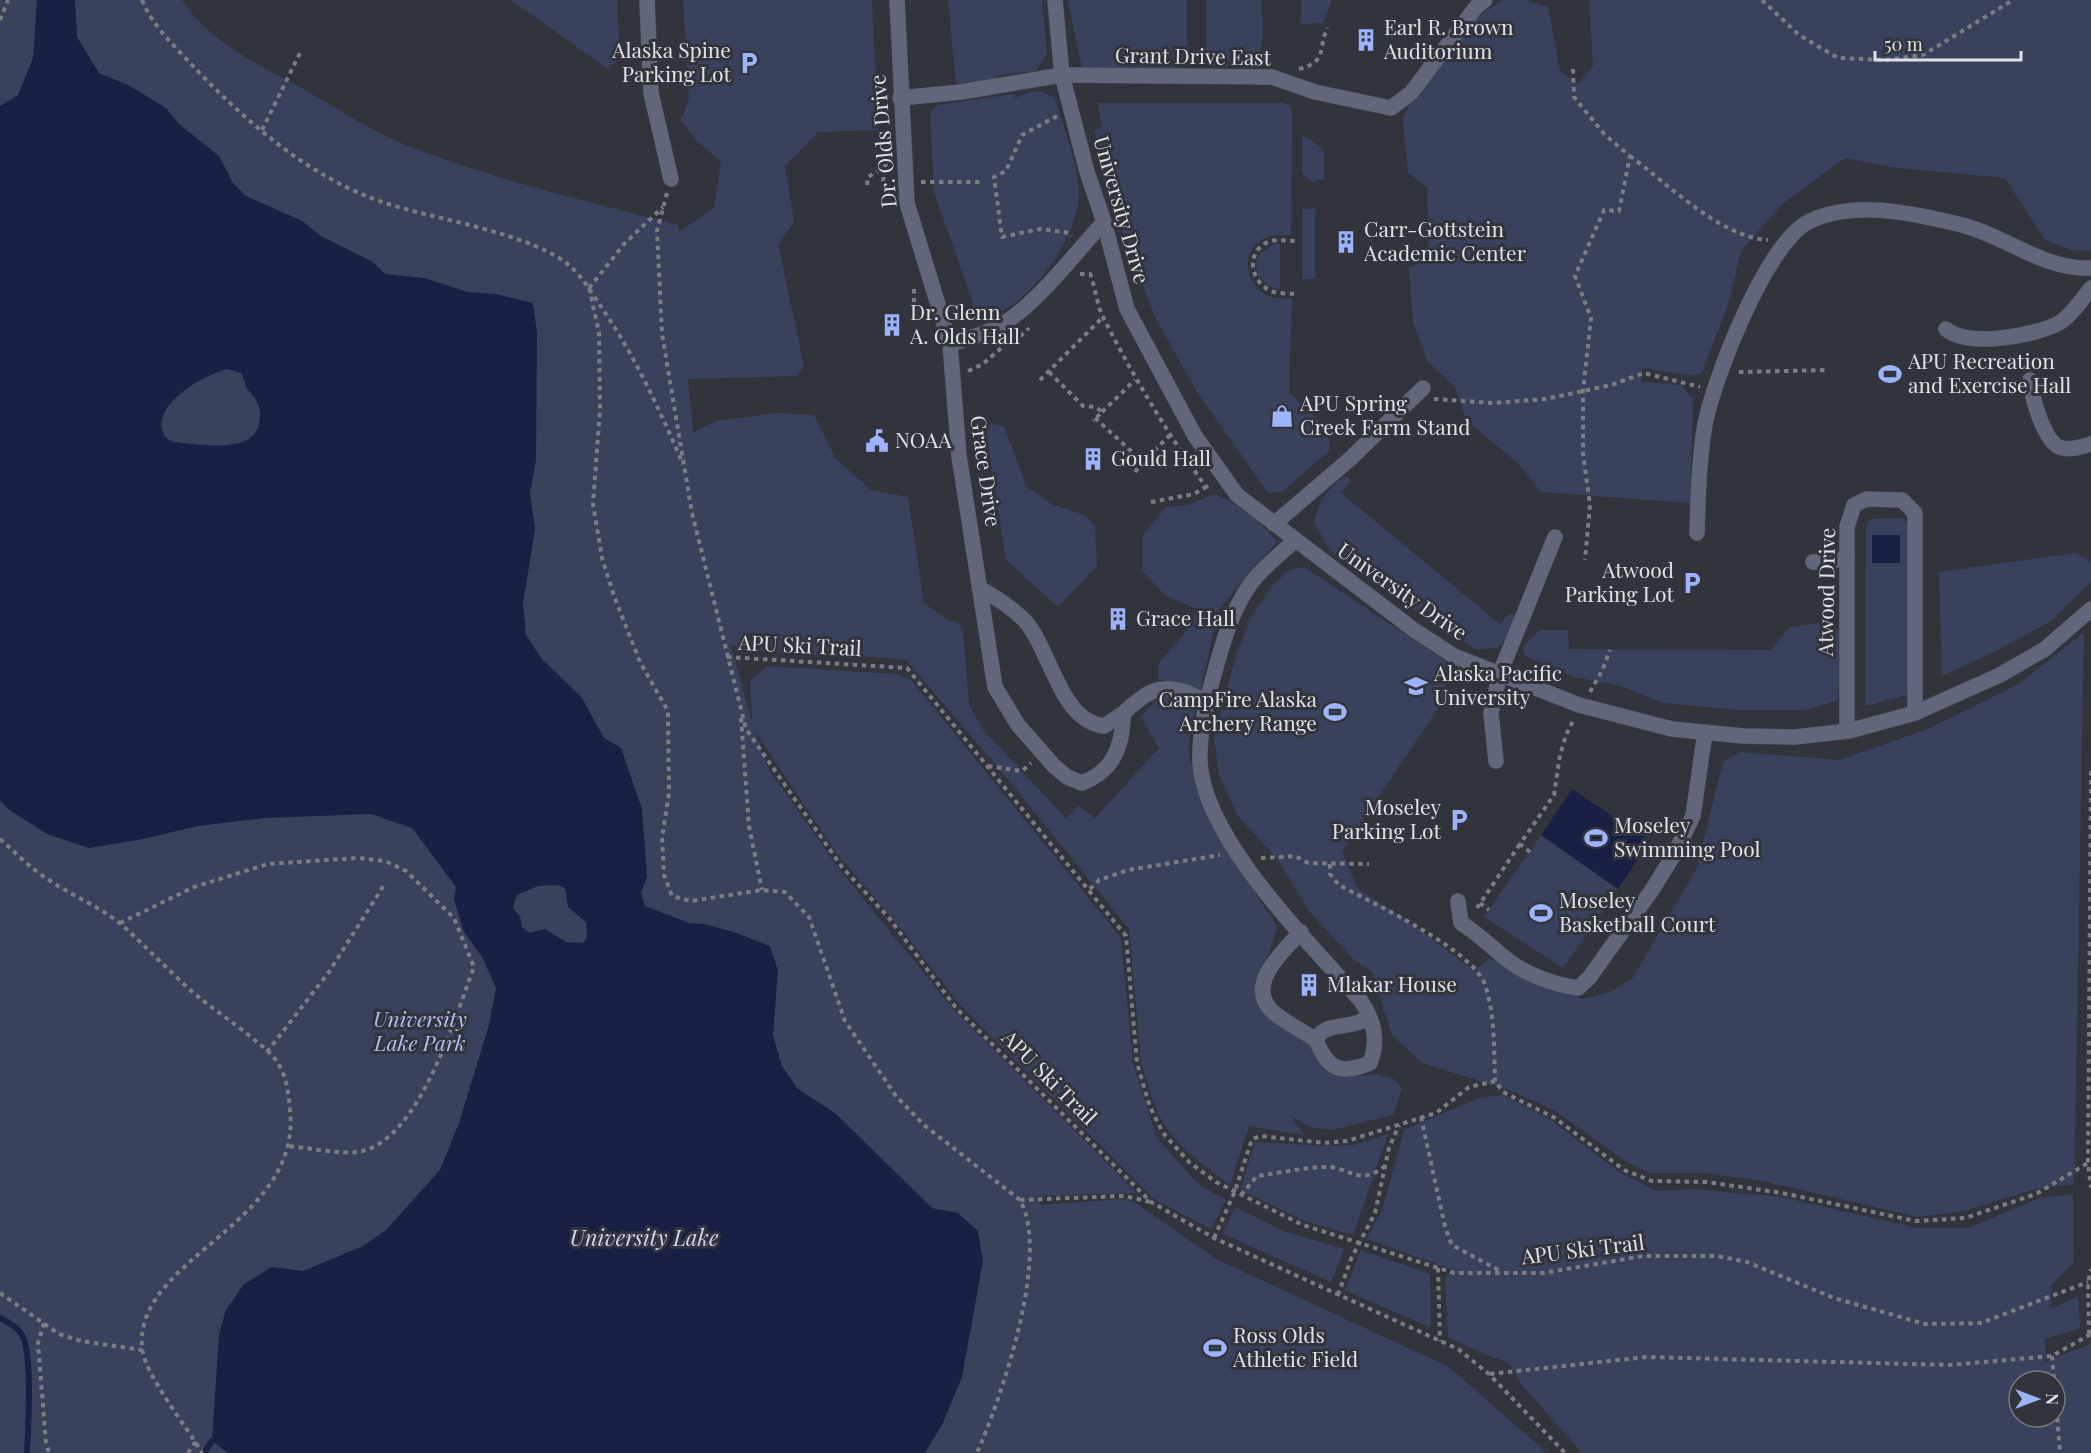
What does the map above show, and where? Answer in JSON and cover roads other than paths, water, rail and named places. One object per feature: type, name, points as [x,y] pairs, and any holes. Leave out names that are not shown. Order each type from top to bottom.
[{"type":"street","points":[[648,0],[651,93],[670,179]]},
{"type":"street","name":"Dr. Olds Drive","points":[[897,0],[900,98],[907,203],[950,344]]},
{"type":"street","name":"University Drive","points":[[1055,0],[1062,75],[1087,172],[1104,222],[1127,309],[1195,436],[1237,495],[1294,541],[1414,630],[1454,656],[1579,705],[1672,729],[1743,736],[1795,737],[1847,731],[1915,713],[2000,675],[2045,649],[2091,609]]},
{"type":"street","name":"Grant Drive East","points":[[1062,75],[1272,77],[1315,92],[1391,108],[1411,93],[1476,7],[1485,0]]},
{"type":"street","points":[[900,98],[961,92],[1062,75]]},
{"type":"street","points":[[1697,533],[1705,425],[1720,372],[1762,280],[1785,241],[1809,221],[1846,211],[1886,211],[1967,226],[2040,259],[2091,268]]},
{"type":"street","points":[[950,344],[982,334],[1008,321],[1042,290],[1104,222]]},
{"type":"street","points":[[1946,329],[1954,336],[1967,338],[2024,335],[2060,322],[2091,288]]},
{"type":"street","name":"Grace Drive","points":[[950,344],[959,456],[995,687],[1018,724],[1043,753],[1067,777],[1082,783],[1095,778],[1109,767],[1118,749],[1124,713]]},
{"type":"street","points":[[2030,380],[2032,403],[2053,443],[2060,448],[2073,449],[2091,444]]},
{"type":"street","points":[[1274,524],[1354,455],[1423,387]]},
{"type":"street","name":"Atwood Drive","points":[[1847,731],[1849,516],[1854,505],[1868,499],[1902,500],[1911,506],[1915,513],[1915,713]]},
{"type":"street","points":[[1496,761],[1491,713],[1500,674],[1556,537]]},
{"type":"street","points":[[1294,541],[1250,584],[1234,612],[1224,637],[1207,702],[1202,725],[1200,765],[1215,812],[1238,853],[1267,896],[1301,932],[1361,1001],[1375,1032],[1376,1048],[1370,1063],[1352,1070],[1336,1068],[1324,1059],[1316,1040],[1273,1012],[1266,1002],[1262,988],[1272,961],[1301,932]]},
{"type":"street","points":[[1812,561],[1847,559]]},
{"type":"street","points":[[981,589],[1004,602],[1026,623],[1048,658],[1064,696],[1078,713],[1096,725],[1104,726],[1156,688],[1179,688],[1207,702]]},
{"type":"street","points":[[1458,901],[1461,923],[1479,934],[1511,963],[1564,986],[1578,988],[1589,978],[1675,853],[1693,816],[1705,732]]},
{"type":"street","points":[[1316,1040],[1323,1029],[1362,1023],[1369,1016]]},
{"type":"water","name":"University Lake","points":[[37,0],[75,0],[77,37],[99,73],[128,85],[166,108],[179,124],[219,156],[233,183],[246,196],[302,221],[321,236],[373,262],[385,274],[424,278],[468,292],[496,294],[533,303],[537,333],[536,460],[530,493],[535,529],[523,604],[526,635],[541,658],[582,698],[604,738],[621,748],[642,809],[647,877],[641,893],[645,906],[689,923],[704,924],[734,932],[770,946],[778,971],[773,1035],[782,1066],[798,1089],[835,1113],[932,1208],[958,1213],[978,1231],[983,1261],[962,1377],[942,1425],[925,1453],[228,1453],[212,1441],[219,1334],[226,1310],[244,1284],[272,1267],[303,1271],[363,1246],[386,1230],[440,1170],[459,1123],[489,1025],[496,988],[482,957],[464,932],[454,899],[456,887],[412,828],[371,814],[265,818],[198,826],[143,839],[89,848],[47,834],[8,809],[0,800],[0,106],[18,95],[33,58]],"holes":[[[227,369],[241,373],[258,405],[260,418],[255,434],[235,444],[222,445],[173,442],[167,438],[164,435],[162,419],[174,399],[195,383]],[[558,885],[565,888],[568,907],[586,922],[587,937],[583,943],[566,942],[545,929],[530,933],[522,927],[520,916],[513,908],[517,895],[538,886]]]},
{"type":"water","points":[[1872,535],[1900,535],[1900,563],[1872,563]]},
{"type":"water","name":"Moseley Swimming Pool","points":[[1572,789],[1650,841],[1618,889],[1541,835]]},
{"type":"waterway","points":[[0,1318],[22,1335],[28,1358],[27,1453]]},
{"type":"waterway","points":[[204,1453],[212,1441]]},
{"type":"place","name":"Earl R. Brown Auditorium","points":[[1366,40]]},
{"type":"place","name":"Alaska Spine Parking Lot","points":[[749,63]]},
{"type":"place","name":"Carr-Gottstein Academic Center","points":[[1346,242]]},
{"type":"place","name":"Dr. Glenn A. Olds Hall","points":[[892,325]]},
{"type":"place","name":"APU Recreation and Exercise Hall","points":[[1890,374]]},
{"type":"place","name":"APU Spring Creek Farm Stand","points":[[1282,416]]},
{"type":"place","name":"NOAA","points":[[877,441]]},
{"type":"place","name":"Gould Hall","points":[[1093,459]]},
{"type":"place","name":"Atwood Parking Lot","points":[[1692,583]]},
{"type":"place","name":"Grace Hall","points":[[1118,619]]},
{"type":"place","name":"Alaska Pacific University","points":[[1416,686]]},
{"type":"place","name":"CampFire Alaska Archery Range","points":[[1335,712]]},
{"type":"place","name":"Moseley Parking Lot","points":[[1459,820]]},
{"type":"place","name":"Moseley Swimming Pool","points":[[1596,838]]},
{"type":"place","name":"Moseley Basketball Court","points":[[1541,913]]},
{"type":"place","name":"Mlakar House","points":[[1309,985]]},
{"type":"place","name":"Ross Olds Athletic Field","points":[[1215,1348]]},
{"type":"park label","name":"University Lake Park","points":[[420,1032]]}]
